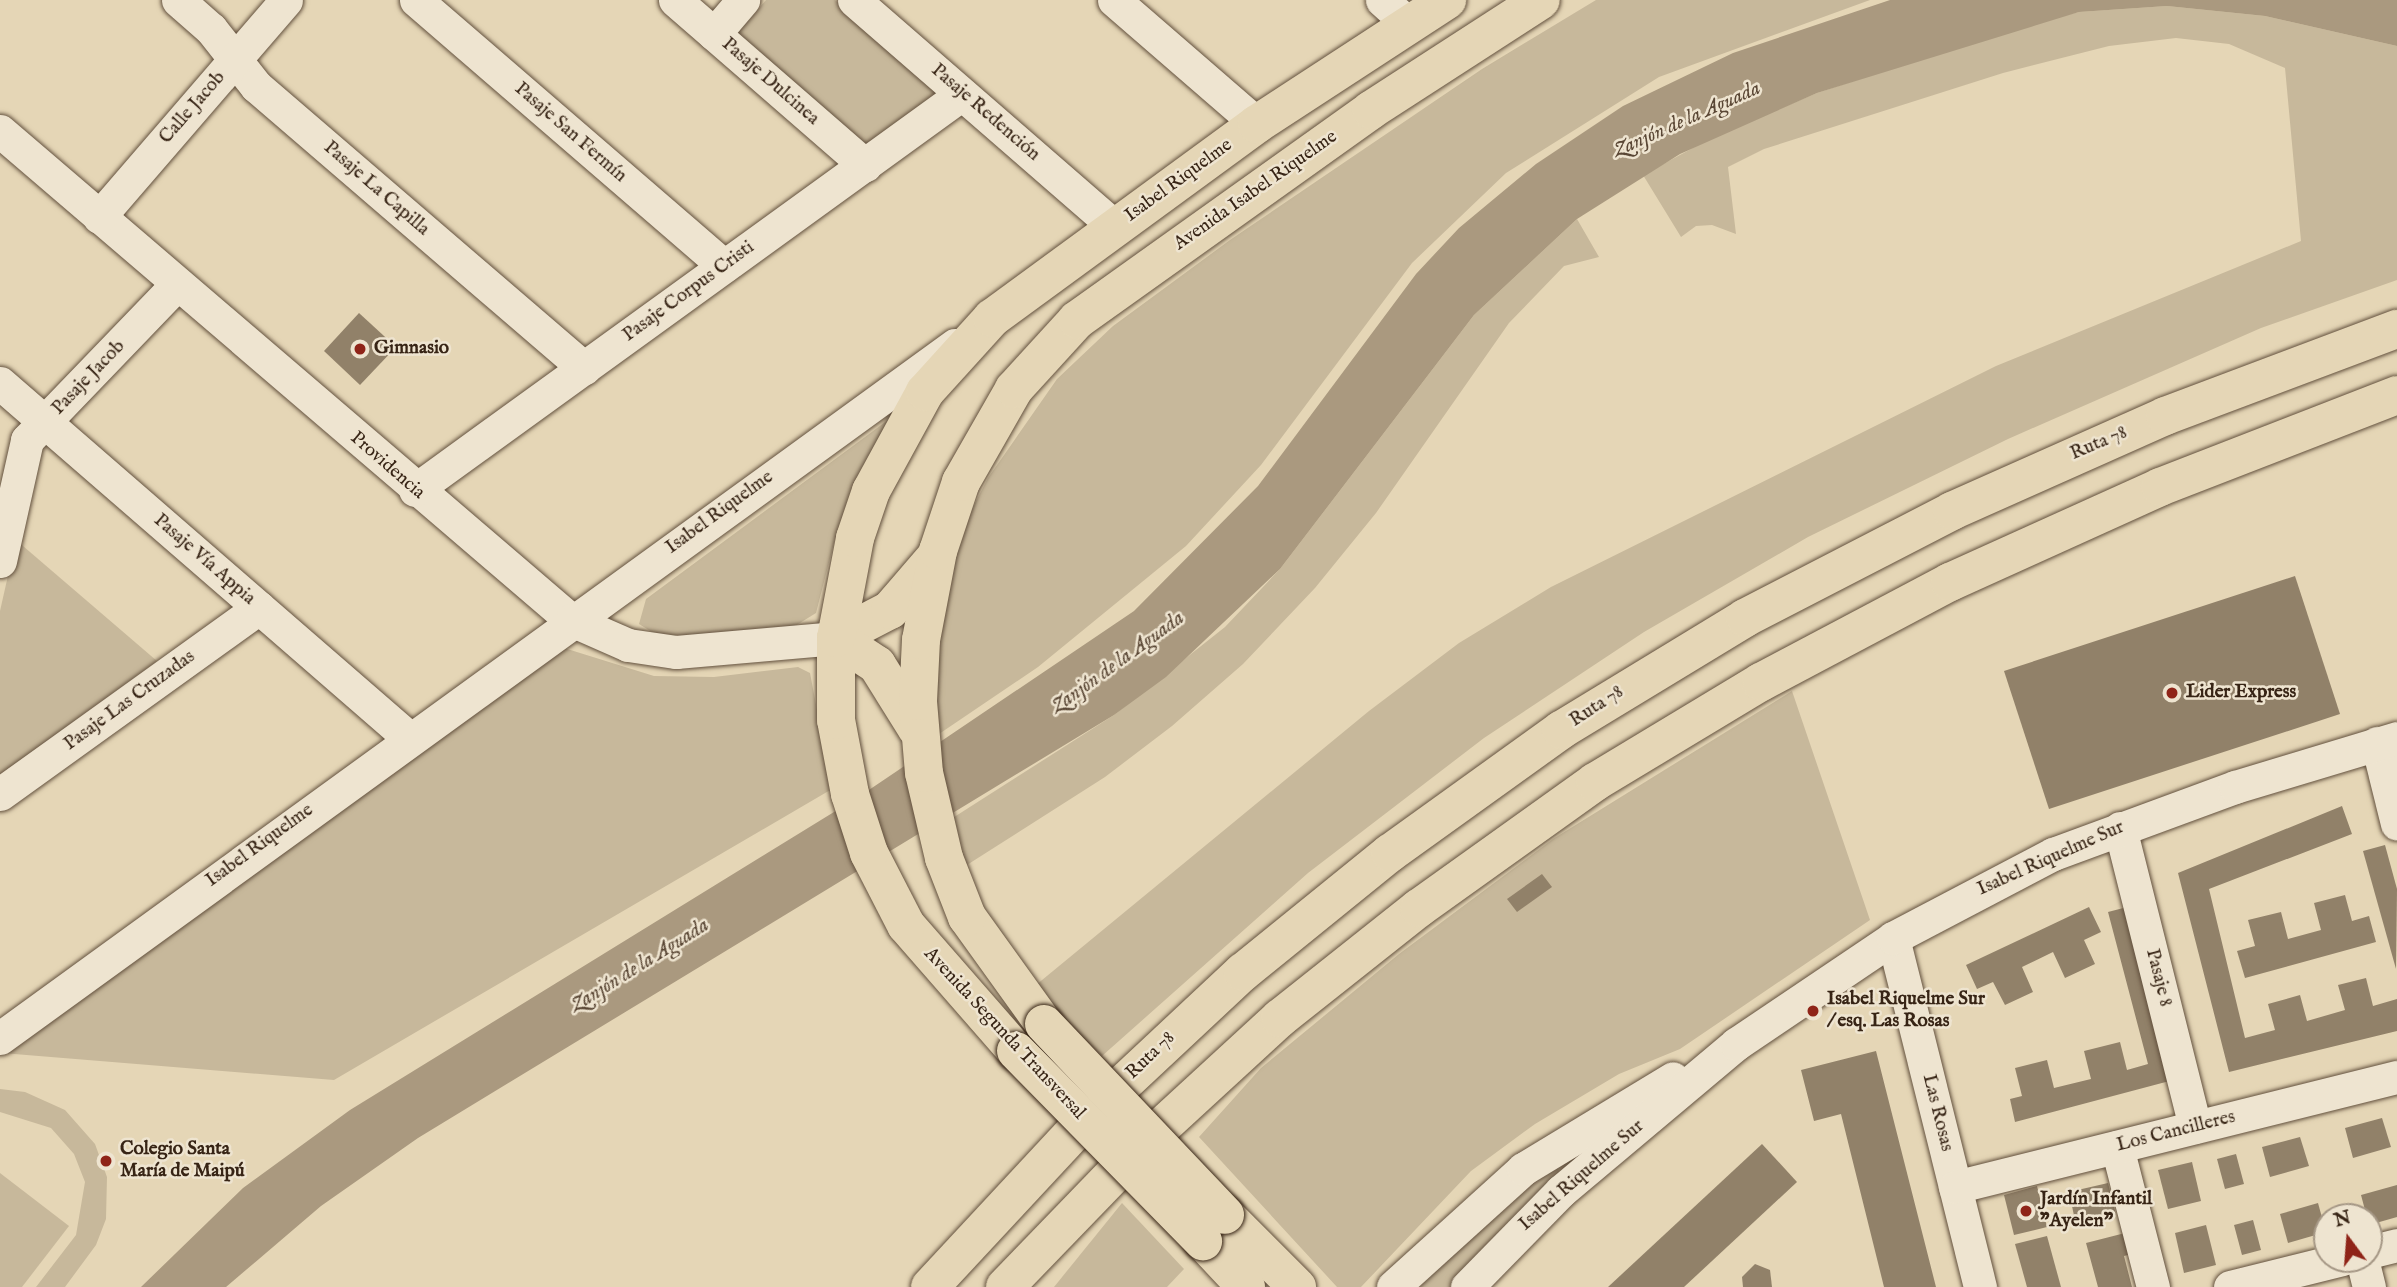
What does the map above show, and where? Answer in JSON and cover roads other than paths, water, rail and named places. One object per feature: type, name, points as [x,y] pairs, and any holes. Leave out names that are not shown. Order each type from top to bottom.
[{"type":"main road","name":"Isabel Riquelme","points":[[992,318],[1257,124],[1396,12],[1447,0]]},
{"type":"main road","name":"Avenida Isabel Riquelme","points":[[998,413],[1053,342],[1102,300],[1371,110],[1541,0]]},
{"type":"main road","name":"Avenida Segunda Transversal","points":[[992,318],[947,363],[884,463],[855,538],[836,638],[836,720],[844,770],[883,886],[930,957],[1016,1051],[1214,1228],[1297,1287]]},
{"type":"main road","name":"Ruta 78","points":[[930,1287],[1091,1114],[1243,972],[1390,853],[1561,730],[1745,618],[1952,511],[2165,416],[2397,329]]},
{"type":"main road","points":[[1005,1287],[1143,1144],[1280,1018],[1419,908],[1595,782],[1761,682],[1950,582],[2160,486],[2397,395]]},
{"type":"main road","name":"Avenida Segunda Transversal","points":[[998,413],[961,482],[938,551],[921,640],[920,737],[944,858],[967,917],[987,952],[1214,1228],[1246,1287]]},
{"type":"main road","points":[[920,737],[886,676],[836,638],[890,610],[938,551]]},
{"type":"street","name":"Pasaje La Capilla","points":[[178,0],[235,59],[256,86],[584,368]]},
{"type":"street","name":"Calle Jacob","points":[[99,216],[286,0]]},
{"type":"street","name":"Pasaje San Fermín","points":[[416,0],[724,266]]},
{"type":"street","name":"Pasaje Dulcinea","points":[[675,0],[865,165]]},
{"type":"street","points":[[714,34],[743,0]]},
{"type":"street","name":"Pasaje Redención","points":[[854,0],[1115,227]]},
{"type":"street","points":[[1114,0],[1257,124]]},
{"type":"street","name":"Pasaje Corpus Cristi","points":[[415,490],[962,94]]},
{"type":"street","name":"Providencia","points":[[0,131],[415,490],[570,620],[628,645],[676,652],[836,638]]},
{"type":"street","name":"Pasaje Jacob","points":[[0,561],[23,451],[45,422],[177,284]]},
{"type":"street","name":"Isabel Riquelme","points":[[0,1038],[408,737],[992,318]]},
{"type":"street","name":"Pasaje Vía Appia","points":[[0,383],[408,737]]},
{"type":"street","name":"Pasaje Las Cruzadas","points":[[0,794],[259,608]]},
{"type":"street","points":[[2387,740],[2397,824]]},
{"type":"street","name":"Isabel Riquelme Sur","points":[[1393,1287],[1523,1169],[1736,1044],[1893,938],[1992,883],[2120,828],[2387,740]]},
{"type":"street","name":"Pasaje 8","points":[[2120,828],[2195,1127]]},
{"type":"street","name":"Las Rosas","points":[[1893,938],[1980,1287]]},
{"type":"street","name":"Isabel Riquelme Sur","points":[[1467,1287],[1561,1191],[1736,1044]]},
{"type":"street","name":"Los Cancilleres","points":[[1955,1187],[2397,1077]]},
{"type":"street","points":[[2117,1147],[2153,1287]]},
{"type":"street","points":[[2230,1287],[2313,1266]]},
{"type":"water","name":"Zanjón de la Aguada","points":[[1890,0],[2397,0],[2397,46],[2265,16],[2167,6],[2079,12],[1817,93],[1680,154],[1577,219],[1474,315],[1280,569],[1166,677],[1114,715],[418,1138],[321,1206],[226,1287],[141,1287],[243,1188],[350,1110],[860,796],[1134,611],[1258,486],[1416,274],[1459,228],[1536,164],[1623,106],[1733,53]]},
{"type":"place","name":"Gimnasio","points":[[360,349]]},
{"type":"place","name":"Lider Express","points":[[2172,693]]},
{"type":"place","name":"Isabel Riquelme Sur / esq. Las Rosas","points":[[1813,1011]]},
{"type":"place","name":"Colegio Santa María de Maipú","points":[[106,1161]]},
{"type":"place","name":"Jardín Infantil \"Ayelen\"","points":[[2026,1211]]}]
